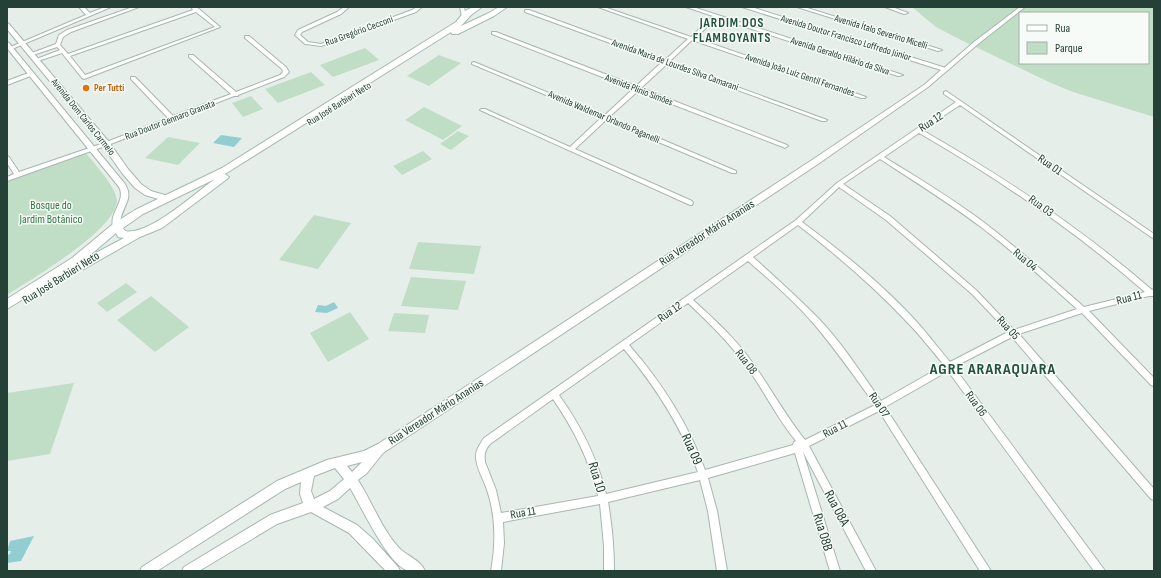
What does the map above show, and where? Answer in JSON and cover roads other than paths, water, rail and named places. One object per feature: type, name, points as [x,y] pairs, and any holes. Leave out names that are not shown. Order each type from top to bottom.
[{"type":"main road","name":"Rua José Barbieri Neto","points":[[7,305],[76,261],[117,227],[165,198],[225,170],[459,24],[464,17],[478,7]]},
{"type":"main road","name":"Rua José Barbieri Neto","points":[[7,312],[94,257],[159,225],[213,184],[235,170],[462,28],[479,22],[503,7]]},
{"type":"main road","points":[[464,17],[468,20],[479,22]]},
{"type":"main road","points":[[165,198],[172,199],[176,202],[179,210]]},
{"type":"main road","points":[[117,227],[122,234],[127,236],[138,235]]},
{"type":"street","points":[[81,7],[89,15]]},
{"type":"street","points":[[9,46],[22,43],[109,7]]},
{"type":"street","points":[[66,56],[195,9],[218,27],[84,76],[66,56],[60,48],[62,36],[69,31],[137,7]]},
{"type":"street","name":"Rua Gregório Cecconi","points":[[347,7],[339,13],[300,31],[297,35],[307,43],[321,45],[414,11],[420,7]]},
{"type":"street","points":[[462,7],[464,17]]},
{"type":"street","name":"Avenida João Luiz Gentil Fernandes","points":[[600,7],[863,97]]},
{"type":"street","name":"Avenida Geraldo Hilário da Silva","points":[[688,7],[900,76]]},
{"type":"street","name":"Avenida Doutor Francisco Loffredo Júnior","points":[[745,7],[946,69]]},
{"type":"street","name":"Avenida Ítalo Severino Micelli","points":[[799,7],[940,50]]},
{"type":"street","points":[[887,7],[906,12]]},
{"type":"street","name":"Rua Vereador Mário Ananias","points":[[146,571],[281,485],[337,462],[365,456],[382,448],[815,162],[926,86],[976,43],[1023,7]]},
{"type":"street","name":"Avenida Maria de Lourdes Silva Camarani","points":[[527,11],[824,120]]},
{"type":"street","points":[[571,150],[693,39],[716,16]]},
{"type":"street","name":"Avenida Dom Carlos Carmelo","points":[[7,25],[106,144],[125,171],[138,186],[148,194],[165,198]]},
{"type":"street","name":"Avenida Plínio Simões","points":[[494,33],[784,146]]},
{"type":"street","name":"Rua Doutor Gennaro Granata","points":[[7,179],[106,144],[282,76],[286,72],[284,68],[247,36]]},
{"type":"street","name":"Avenida Dom Carlos Carmelo","points":[[9,46],[121,184],[125,192],[116,222],[117,227]]},
{"type":"street","points":[[34,57],[60,48]]},
{"type":"street","points":[[190,56],[236,95]]},
{"type":"street","name":"Avenida Waldemar Orlando Paganelli","points":[[474,63],[734,172]]},
{"type":"street","points":[[7,78],[30,72]]},
{"type":"street","points":[[7,82],[30,72]]},
{"type":"street","points":[[133,78],[172,119]]},
{"type":"street","name":"Rua 01","points":[[946,93],[1154,237]]},
{"type":"street","points":[[56,104],[69,99]]},
{"type":"street","name":"Rua 12","points":[[496,571],[498,560],[498,518],[493,494],[481,462],[480,455],[483,447],[490,438],[798,222],[839,184],[959,103]]},
{"type":"street","points":[[483,110],[690,203]]},
{"type":"street","name":"Rua 03","points":[[918,130],[980,165],[1037,203],[1097,248],[1153,293]]},
{"type":"street","name":"Rua 04","points":[[880,156],[935,191],[984,226],[1035,268],[1083,310],[1154,383]]},
{"type":"street","points":[[7,158],[18,174]]},
{"type":"street","name":"Rua 05","points":[[839,184],[888,218],[974,292],[1013,333],[1154,496]]},
{"type":"street","name":"Rua 06","points":[[798,222],[836,251],[874,284],[912,322],[949,366],[1100,571]]},
{"type":"street","name":"Rua 07","points":[[748,257],[782,287],[816,321],[848,360],[880,406],[986,571]]},
{"type":"street","name":"Rua 11","points":[[498,518],[604,500],[703,475],[801,447],[880,406],[949,366],[1013,333],[1083,310],[1153,293]]},
{"type":"street","name":"Rua 08","points":[[688,299],[719,329],[748,363],[801,447]]},
{"type":"street","name":"Rua 09","points":[[624,344],[648,372],[670,404],[689,441],[703,475],[715,525],[722,571]]},
{"type":"street","name":"Rua 10","points":[[554,394],[572,418],[586,445],[598,476],[604,500],[610,549],[609,571]]},
{"type":"street","name":"Rua 08B","points":[[801,447],[835,571]]},
{"type":"street","name":"Rua 08A","points":[[801,447],[871,571]]},
{"type":"street","name":"Rua Vereador Mário Ananias","points":[[313,506],[334,495],[382,448]]},
{"type":"street","points":[[337,462],[351,479],[395,552],[418,571]]},
{"type":"street","points":[[309,474],[305,492],[308,500],[313,506],[353,529],[394,571]]},
{"type":"street","points":[[188,571],[274,519],[313,506]]},
{"type":"water","points":[[221,135],[242,138],[234,147],[213,143]]},
{"type":"water","points":[[334,302],[338,308],[327,313],[315,312],[318,305],[326,306]]},
{"type":"water","points":[[34,536],[21,561],[7,563],[7,555],[10,554],[11,551],[7,551],[10,541]]},
{"type":"place","name":"Per Tutti","points":[[86,88]]},
{"type":"district","name":"JARDIM DOS FLAMBOYANTS","points":[[732,30]]},
{"type":"district","name":"AGRE ARARAQUARA","points":[[993,369]]},
{"type":"park label","name":"Bosque do Jardim Botânico","points":[[51,212]]}]
